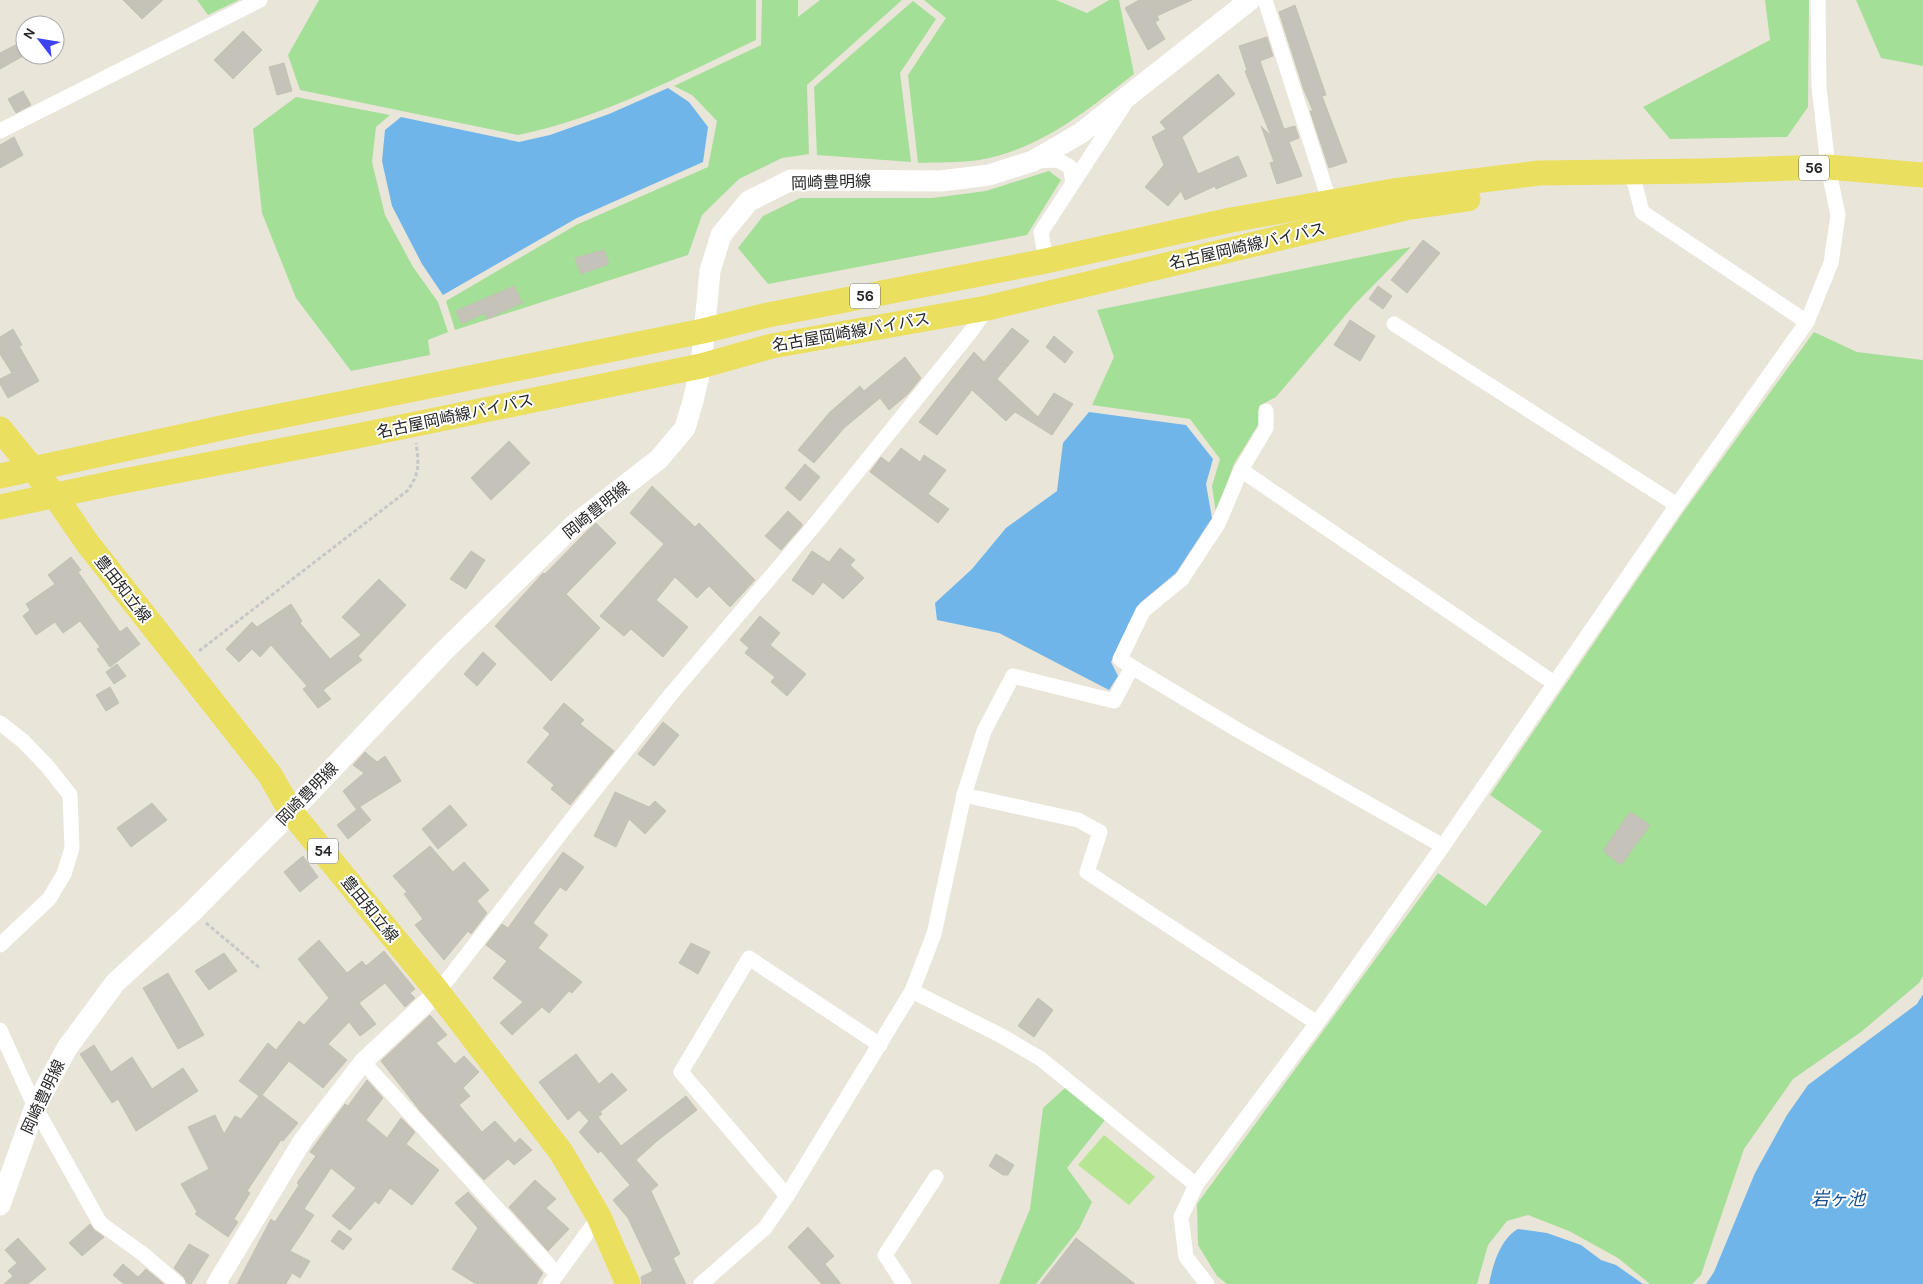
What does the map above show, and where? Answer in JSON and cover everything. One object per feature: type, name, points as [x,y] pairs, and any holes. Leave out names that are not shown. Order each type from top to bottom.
[{"type":"main road","name":"岡崎豊明線","points":[[0,1205],[35,1107],[67,1048],[116,983],[192,912],[291,812],[444,651],[574,525],[659,459],[685,428],[694,401],[701,366],[710,271],[721,234],[749,201],[791,180],[941,181],[989,175],[1033,161],[1080,133],[1129,97],[1250,0]]},
{"type":"main road","name":"名古屋岡崎線バイパス","points":[[0,508],[701,366],[772,346],[987,308],[1405,208],[1509,192],[1704,171],[1828,167],[1923,175]]},
{"type":"main road","name":"名古屋岡崎線バイパス","points":[[0,476],[235,425],[703,330],[768,315],[1046,260],[1231,220],[1392,191],[1539,173],[1631,178]]},
{"type":"main road","name":"豊田知立線","points":[[0,429],[270,775],[291,812],[438,992],[561,1152],[599,1217],[628,1284]]},
{"type":"street","points":[[0,132],[260,0]]},
{"type":"street","points":[[1265,0],[1330,203]]},
{"type":"street","points":[[1207,1284],[1186,1257],[1181,1217],[1196,1185],[1317,1024],[1443,846],[1677,505],[1807,322],[1831,263],[1838,215],[1828,167],[1818,87],[1818,0]]},
{"type":"street","points":[[1046,260],[1041,232],[1129,97]]},
{"type":"street","points":[[1033,161],[1058,160],[1070,167],[1074,182]]},
{"type":"street","points":[[1631,178],[1642,212],[1807,322]]},
{"type":"street","points":[[216,1284],[303,1140],[363,1062],[438,992],[672,693],[813,528],[972,330],[987,308]]},
{"type":"street","points":[[1394,324],[1677,505]]},
{"type":"street","points":[[1266,411],[1266,428],[1241,470],[1218,524],[1182,579],[1143,611],[1120,659],[1236,729],[1443,846]]},
{"type":"street","points":[[1241,470],[1554,683]]},
{"type":"street","points":[[702,1284],[764,1228],[788,1196],[912,991],[934,934],[964,795],[984,731],[1013,676],[1114,701],[1132,667]]},
{"type":"street","points":[[0,723],[23,741],[48,766],[70,795],[72,822],[72,848],[64,874],[49,899],[0,945]]},
{"type":"street","points":[[964,795],[1078,820],[1100,832],[1087,872],[1317,1024]]},
{"type":"street","points":[[788,1196],[681,1072],[750,958],[880,1045]]},
{"type":"street","points":[[912,991],[1000,1035],[1041,1060],[1196,1185]]},
{"type":"street","points":[[0,1030],[35,1107],[100,1223],[143,1254],[178,1284]]},
{"type":"street","points":[[363,1062],[553,1279],[599,1217]]},
{"type":"street","points":[[904,1284],[885,1255],[936,1177]]},
{"type":"path","points":[[183,664],[407,491],[416,479],[418,468],[412,425]]},
{"type":"path","points":[[192,912],[262,969]]},
{"type":"green space","points":[[197,0],[239,0],[208,15]]},
{"type":"green space","points":[[319,0],[756,0],[756,40],[640,95],[610,107],[549,128],[518,135],[300,90],[288,55]]},
{"type":"green space","points":[[762,0],[798,0],[798,17],[820,0],[902,0],[807,85],[809,154],[782,158],[739,179],[702,215],[688,255],[455,330],[446,301],[576,225],[708,167],[717,121],[692,95],[674,86],[761,45]]},
{"type":"green space","points":[[924,0],[1056,0],[1087,13],[1109,0],[1119,0],[1134,74],[1062,127],[1023,147],[979,160],[918,163],[908,75],[946,18]]},
{"type":"green space","points":[[1765,0],[1809,0],[1808,107],[1787,137],[1670,139],[1643,107],[1770,40]]},
{"type":"green space","points":[[1856,0],[1923,0],[1923,66],[1881,58]]},
{"type":"green space","points":[[913,1],[936,19],[900,73],[911,162],[817,155],[814,87]]},
{"type":"green space","points":[[296,97],[390,115],[376,127],[372,162],[385,215],[413,267],[438,302],[448,332],[428,340],[430,355],[351,371],[296,298],[262,213],[253,129]]},
{"type":"green space","points":[[1049,171],[1061,180],[1027,235],[768,284],[738,248],[763,216],[800,198],[932,198],[986,191]]},
{"type":"green space","points":[[1411,247],[1355,304],[1276,397],[1259,406],[1258,425],[1234,464],[1216,513],[1212,486],[1220,459],[1190,419],[1092,405],[1114,357],[1097,310]]},
{"type":"green space","points":[[1814,332],[1857,352],[1923,360],[1923,976],[1919,983],[1861,1032],[1793,1079],[1744,1149],[1701,1275],[1692,1284],[1650,1284],[1618,1258],[1569,1231],[1528,1215],[1507,1221],[1488,1245],[1477,1284],[1227,1284],[1217,1276],[1198,1245],[1197,1204],[1438,873],[1486,906],[1542,831],[1490,795],[1684,511]]},
{"type":"green space","points":[[1065,1088],[1105,1120],[1067,1168],[1092,1202],[1079,1229],[1036,1284],[999,1284],[1030,1209],[1043,1108]]},
{"type":"green space","points":[[1104,1135],[1155,1177],[1129,1205],[1078,1165]]},
{"type":"water","points":[[668,88],[689,102],[708,127],[703,162],[577,218],[443,295],[422,264],[392,206],[382,161],[385,130],[401,117],[519,142],[550,135],[609,114]]},
{"type":"water","points":[[1089,412],[1186,425],[1213,459],[1206,484],[1212,518],[1176,573],[1140,603],[1111,662],[1118,676],[1109,690],[999,633],[937,620],[935,603],[972,569],[1006,528],[1057,491],[1063,443]]},
{"type":"water","name":"岩ヶ池","points":[[1923,994],[1923,1284],[1706,1284],[1714,1272],[1755,1173],[1787,1115],[1808,1085],[1917,1004]]},
{"type":"water","points":[[1518,1229],[1547,1233],[1581,1245],[1601,1260],[1616,1265],[1643,1284],[1489,1284],[1498,1253],[1506,1239]]},
{"type":"building","points":[[123,0],[163,0],[142,19]]},
{"type":"building","points":[[1139,0],[1192,0],[1157,16],[1159,20],[1155,22],[1165,39],[1148,50],[1125,8]]},
{"type":"building","points":[[1295,5],[1326,95],[1322,96],[1347,162],[1329,168],[1310,111],[1313,111],[1304,90],[1279,12]]},
{"type":"building","points":[[243,31],[262,50],[233,79],[214,60]]},
{"type":"building","points":[[1267,37],[1273,56],[1260,61],[1284,129],[1295,126],[1299,138],[1289,142],[1302,176],[1277,184],[1270,163],[1274,162],[1261,126],[1271,136],[1245,71],[1247,70],[1239,46]]},
{"type":"building","points":[[15,45],[15,61],[0,69],[0,53]]},
{"type":"building","points":[[284,63],[292,91],[277,95],[269,67]]},
{"type":"building","points":[[1218,74],[1235,94],[1182,137],[1198,174],[1238,156],[1247,176],[1216,189],[1215,186],[1185,200],[1181,191],[1168,206],[1145,187],[1164,165],[1152,137],[1166,129],[1160,122]]},
{"type":"building","points":[[23,91],[31,105],[16,113],[8,99]]},
{"type":"building","points":[[14,137],[23,155],[0,168],[0,145]]},
{"type":"building","points":[[1423,240],[1440,253],[1407,293],[1391,280]]},
{"type":"building","points":[[604,250],[609,264],[581,274],[575,258]]},
{"type":"building","points":[[514,286],[522,303],[487,319],[484,313],[462,324],[456,311]]},
{"type":"building","points":[[1378,286],[1392,296],[1383,309],[1369,299]]},
{"type":"building","points":[[1350,320],[1375,336],[1360,361],[1334,345]]},
{"type":"building","points":[[1012,328],[1029,341],[997,379],[1038,417],[1054,393],[1073,404],[1052,435],[1015,412],[1006,421],[972,390],[937,435],[919,422],[974,352],[984,362]]},
{"type":"building","points":[[13,329],[22,345],[19,346],[39,381],[8,398],[0,384],[0,379],[12,373],[0,354],[0,337]]},
{"type":"building","points":[[1054,336],[1073,352],[1065,363],[1046,347]]},
{"type":"building","points":[[905,357],[921,378],[908,394],[889,410],[880,398],[844,428],[814,463],[798,450],[830,412],[860,386],[864,391]]},
{"type":"building","points":[[509,441],[530,463],[491,500],[471,478]]},
{"type":"building","points":[[901,448],[920,462],[924,455],[946,470],[928,494],[949,509],[938,523],[870,472],[881,457],[889,463]]},
{"type":"building","points":[[805,464],[820,477],[800,501],[785,488]]},
{"type":"building","points":[[652,486],[695,527],[699,523],[755,580],[730,607],[709,586],[697,598],[675,577],[656,600],[688,627],[663,657],[631,629],[624,636],[600,616],[664,544],[630,513]]},
{"type":"building","points":[[788,511],[802,526],[781,550],[765,536]]},
{"type":"building","points":[[596,523],[616,543],[566,594],[600,628],[551,681],[495,626],[543,573],[545,574]]},
{"type":"building","points":[[840,548],[855,560],[850,565],[864,578],[843,599],[823,582],[813,595],[792,580],[812,551],[829,562]]},
{"type":"building","points":[[471,551],[485,560],[466,589],[450,579]]},
{"type":"building","points":[[71,557],[81,570],[78,572],[120,632],[127,627],[140,644],[110,667],[97,649],[100,647],[80,621],[63,633],[55,622],[36,635],[23,616],[30,610],[26,604],[55,584],[48,575]]},
{"type":"building","points":[[379,579],[406,605],[358,656],[362,660],[323,690],[331,699],[318,708],[303,689],[307,686],[271,645],[260,657],[252,649],[239,662],[226,649],[252,622],[257,627],[291,604],[302,621],[300,623],[330,659],[361,635],[342,617]]},
{"type":"building","points":[[760,616],[780,633],[770,645],[806,674],[787,696],[771,682],[775,677],[745,653],[749,648],[740,640]]},
{"type":"building","points":[[483,652],[496,664],[477,686],[464,674]]},
{"type":"building","points":[[117,664],[126,676],[114,684],[106,672]]},
{"type":"building","points":[[110,687],[119,703],[106,711],[96,695]]},
{"type":"building","points":[[564,703],[584,720],[580,724],[614,751],[570,805],[551,789],[554,785],[527,762],[550,734],[543,728]]},
{"type":"building","points":[[663,722],[679,735],[654,766],[638,754]]},
{"type":"building","points":[[365,752],[377,762],[385,756],[401,781],[356,809],[343,791],[364,773],[353,765]]},
{"type":"building","points":[[615,792],[649,807],[655,801],[666,811],[645,834],[629,819],[616,847],[594,836]]},
{"type":"building","points":[[152,803],[167,820],[131,847],[117,828]]},
{"type":"building","points":[[450,805],[467,825],[438,849],[422,829]]},
{"type":"building","points":[[360,807],[371,820],[348,839],[337,825]]},
{"type":"building","points":[[1630,812],[1650,825],[1621,865],[1603,851]]},
{"type":"building","points":[[430,846],[453,872],[464,862],[489,890],[477,901],[487,913],[471,934],[468,931],[444,960],[415,925],[423,919],[404,894],[407,892],[393,876]]},
{"type":"building","points":[[563,852],[584,867],[566,891],[560,887],[533,923],[548,935],[538,948],[582,982],[572,993],[569,991],[549,1013],[542,1007],[512,1035],[500,1023],[523,1002],[493,978],[507,961],[486,945],[502,924],[508,928]]},
{"type":"building","points":[[303,856],[318,877],[300,892],[284,872]]},
{"type":"building","points":[[319,940],[347,973],[362,961],[366,966],[384,951],[415,989],[410,993],[415,998],[405,1007],[385,983],[359,1003],[376,1024],[360,1036],[349,1022],[328,1044],[347,1060],[323,1088],[289,1061],[262,1095],[298,1123],[283,1141],[281,1140],[247,1191],[250,1193],[234,1219],[238,1222],[228,1237],[195,1214],[197,1212],[181,1184],[209,1169],[188,1127],[215,1115],[224,1134],[235,1116],[241,1119],[259,1096],[239,1081],[268,1043],[276,1050],[299,1021],[304,1025],[329,998],[298,959]]},
{"type":"building","points":[[691,943],[710,952],[698,974],[679,963]]},
{"type":"building","points":[[224,953],[237,971],[209,990],[195,971]]},
{"type":"building","points":[[168,973],[204,1035],[178,1049],[143,988]]},
{"type":"building","points":[[1038,998],[1053,1010],[1034,1037],[1018,1026]]},
{"type":"building","points":[[430,1015],[447,1035],[436,1043],[455,1064],[464,1056],[479,1072],[463,1088],[470,1096],[459,1105],[482,1132],[495,1121],[515,1143],[520,1138],[532,1150],[514,1165],[508,1159],[484,1180],[421,1112],[381,1061]]},
{"type":"building","points":[[94,1045],[111,1072],[132,1057],[152,1089],[183,1068],[198,1091],[136,1131],[118,1099],[112,1103],[80,1054]]},
{"type":"building","points":[[576,1054],[599,1084],[612,1073],[627,1090],[600,1112],[602,1114],[598,1117],[621,1146],[686,1096],[697,1110],[636,1160],[658,1185],[651,1191],[680,1254],[673,1258],[686,1284],[642,1284],[641,1277],[653,1271],[628,1218],[613,1200],[630,1185],[601,1151],[598,1153],[579,1132],[589,1121],[579,1110],[568,1120],[539,1082]]},
{"type":"building","points":[[367,1080],[383,1098],[366,1120],[387,1138],[401,1118],[415,1132],[406,1144],[439,1170],[412,1205],[390,1188],[379,1204],[375,1201],[350,1230],[332,1216],[356,1188],[331,1168],[304,1209],[314,1215],[290,1251],[310,1261],[300,1278],[292,1273],[286,1284],[237,1284],[271,1219],[275,1222],[299,1185],[297,1183],[316,1156],[310,1152],[345,1104],[348,1106]]},
{"type":"building","points":[[996,1154],[1014,1165],[1008,1175],[1003,1175],[989,1166]]},
{"type":"building","points":[[535,1180],[556,1199],[546,1208],[569,1229],[548,1251],[509,1207]]},
{"type":"building","points":[[468,1192],[543,1273],[536,1284],[476,1284],[452,1269],[478,1228],[455,1203]]},
{"type":"building","points":[[90,1224],[94,1230],[104,1237],[82,1256],[69,1243]]},
{"type":"building","points":[[808,1227],[834,1256],[825,1264],[841,1284],[822,1284],[788,1247]]},
{"type":"building","points":[[339,1230],[352,1239],[343,1250],[331,1241]]},
{"type":"building","points":[[18,1238],[46,1269],[28,1284],[4,1284],[13,1276],[8,1271],[17,1263],[5,1250]]},
{"type":"building","points":[[1076,1238],[1135,1284],[1040,1284]]},
{"type":"building","points":[[189,1244],[209,1255],[191,1284],[187,1284],[184,1277],[174,1268]]},
{"type":"building","points":[[123,1264],[138,1277],[146,1269],[164,1284],[124,1284],[113,1275]]}]
